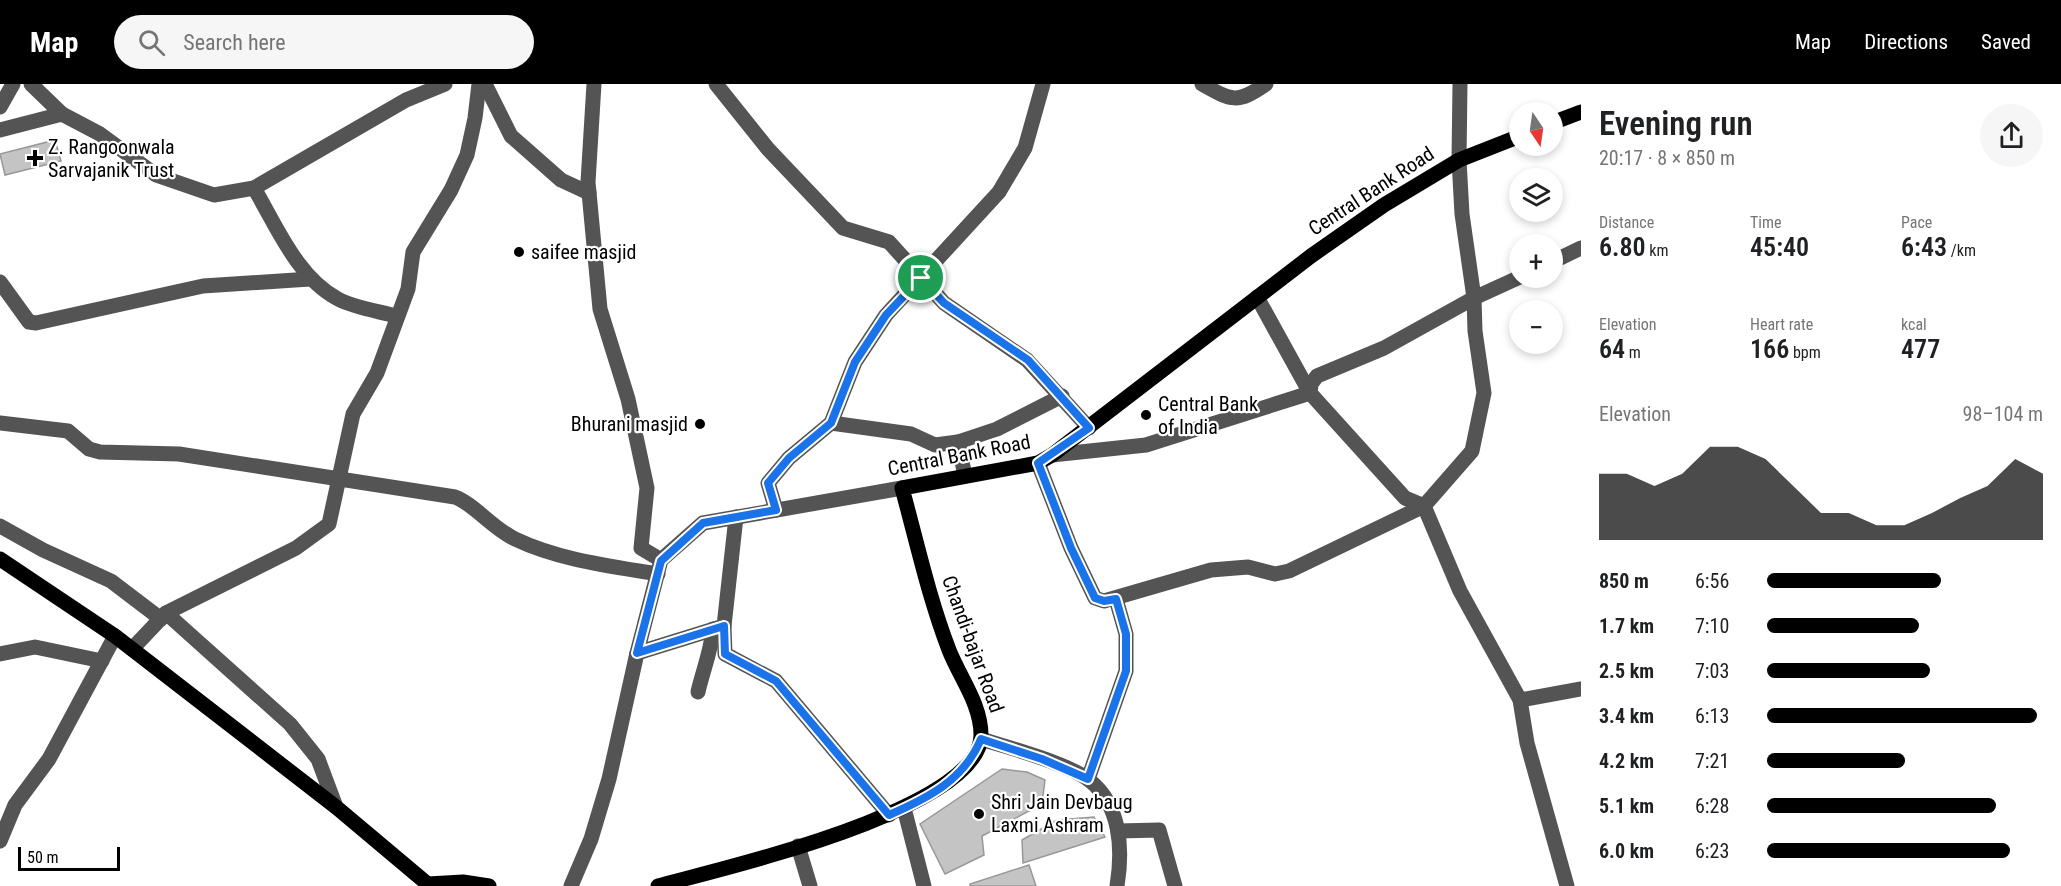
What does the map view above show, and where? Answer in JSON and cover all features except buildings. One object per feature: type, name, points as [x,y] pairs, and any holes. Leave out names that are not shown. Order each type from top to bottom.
[{"type":"main road","points":[[1563,119],[1581,112]]},
{"type":"main road","name":"Central Bank Road","points":[[902,488],[1038,463],[1053,455],[1311,256],[1384,205],[1459,160],[1509,140]]},
{"type":"main road","name":"Chandi-bajar Road","points":[[658,886],[798,846],[889,815],[947,784],[963,771],[973,757],[981,739],[974,702],[950,651],[934,607],[902,488]]},
{"type":"main road","points":[[0,559],[116,636],[336,807],[429,885],[463,882],[489,886]]},
{"type":"street","points":[[0,107],[13,84]]},
{"type":"street","points":[[31,84],[62,114],[100,134],[156,175],[214,195],[254,189],[406,100],[444,84]]},
{"type":"street","points":[[132,649],[164,616],[296,548],[323,531],[329,524],[352,414],[376,373],[408,289],[413,252],[451,190],[467,155],[475,118],[478,84]]},
{"type":"street","points":[[485,84],[511,136],[561,180],[589,193]]},
{"type":"street","points":[[594,84],[589,193],[600,309],[628,399],[647,488],[641,548],[659,567]]},
{"type":"street","points":[[716,84],[768,149],[816,196],[843,228],[889,242],[944,303],[1028,360],[1089,428]]},
{"type":"street","points":[[776,510],[768,483],[789,458],[831,423],[855,362],[886,315],[999,192],[1025,148],[1043,84]]},
{"type":"street","points":[[1202,84],[1239,100],[1266,84]]},
{"type":"street","points":[[1038,463],[1071,548],[1095,598],[1104,601],[1211,570],[1248,567],[1283,573],[1380,529],[1424,506],[1472,451],[1480,423],[1484,393],[1474,331],[1474,298],[1459,160],[1460,84]]},
{"type":"street","points":[[0,130],[62,114]]},
{"type":"street","points":[[254,189],[310,279],[340,300],[396,316]]},
{"type":"street","points":[[1563,257],[1581,248]]},
{"type":"street","points":[[0,282],[28,322],[36,323],[203,286],[310,279]]},
{"type":"street","points":[[1310,393],[1311,384],[1317,376],[1384,348],[1474,298],[1509,282]]},
{"type":"street","points":[[1257,297],[1310,393],[1405,498],[1424,506],[1460,591],[1520,700],[1527,743],[1567,886]]},
{"type":"street","points":[[1053,455],[1146,445],[1310,393]]},
{"type":"street","points":[[831,423],[912,434],[935,445],[958,442],[997,429],[1062,396]]},
{"type":"street","points":[[0,423],[68,431],[89,448],[100,452],[179,454],[455,497],[466,502],[493,527],[516,540],[586,561],[659,567]]},
{"type":"street","points":[[958,442],[965,476]]},
{"type":"street","name":"Central Bank Road","points":[[659,567],[703,523],[902,488]]},
{"type":"street","points":[[698,692],[705,662],[711,652],[718,628],[736,517]]},
{"type":"street","points":[[0,526],[43,550],[111,581],[164,616],[290,724],[318,759],[336,807]]},
{"type":"street","points":[[570,886],[591,839],[603,799],[659,567]]},
{"type":"street","points":[[1088,779],[1126,671],[1126,634],[1116,599]]},
{"type":"street","points":[[637,653],[718,628]]},
{"type":"street","points":[[718,628],[725,654],[776,681],[889,815]]},
{"type":"street","points":[[0,842],[15,805],[50,759],[116,636]]},
{"type":"street","points":[[0,654],[35,647],[102,661]]},
{"type":"street","points":[[1520,700],[1581,689]]},
{"type":"street","points":[[981,739],[1042,759],[1088,779],[1110,809],[1118,831],[1122,859],[1117,886]]},
{"type":"street","points":[[904,808],[924,886]]},
{"type":"street","points":[[1118,831],[1159,830],[1175,886]]},
{"type":"street","points":[[798,846],[810,886]]},
{"type":"place","name":"Z. Rangoonwala Sarvajanik Trust","points":[[35,158]]},
{"type":"place","name":"saifee masjid","points":[[519,252]]},
{"type":"place","name":"Central Bank of India","points":[[1146,415]]},
{"type":"place","name":"Bhurani masjid","points":[[700,424]]},
{"type":"place","name":"Shri Jain Devbaug Laxmi Ashram","points":[[979,814]]},
{"type":"route","points":[[921,278],[944,303],[1028,360],[1053,385],[1089,428],[1053,455],[1038,463],[1071,548],[1095,598],[1104,601],[1116,599],[1126,634],[1126,671],[1088,779],[1042,759],[981,739],[973,757],[963,771],[947,784],[889,815],[776,681],[767,674],[727,657],[723,651],[724,626],[637,653],[661,561],[703,523],[776,510],[768,483],[789,458],[831,423],[855,362],[886,315],[921,278]]}]
